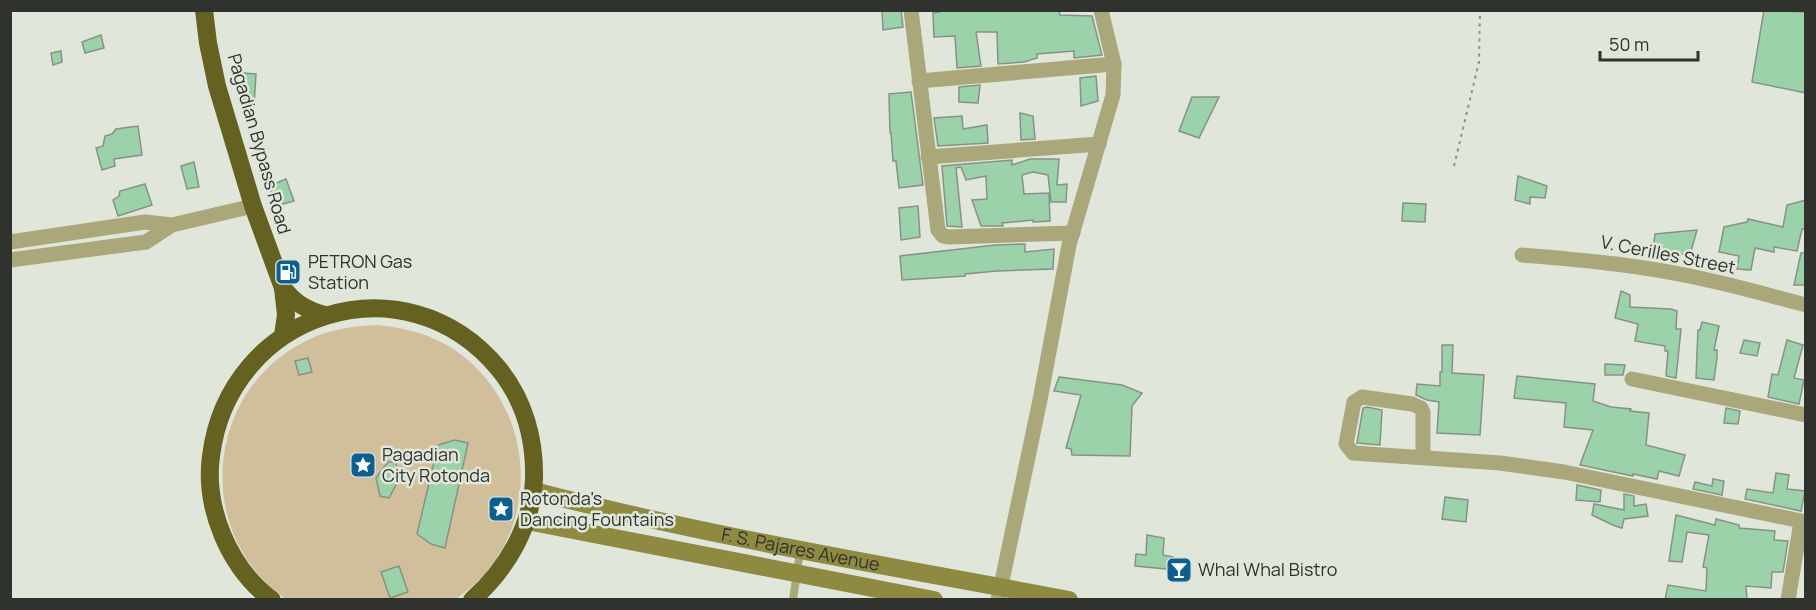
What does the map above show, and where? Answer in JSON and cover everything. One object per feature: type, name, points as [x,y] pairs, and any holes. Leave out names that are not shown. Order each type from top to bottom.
[{"type":"highway","name":"Pagadian Bypass Road","points":[[204,10],[217,86],[253,206],[283,288],[286,315],[283,335]]},
{"type":"highway","name":"Pagadian Bypass Road","points":[[283,288],[306,309],[325,315]]},
{"type":"highway","points":[[272,600],[252,581],[227,545],[213,505],[210,462],[218,420],[232,390],[251,364],[283,335],[325,315],[354,309],[383,308],[440,322],[465,337],[494,363],[521,404],[532,441],[535,461],[534,490],[527,521],[510,558],[478,596]]},
{"type":"main road","name":"F. S. Pajares Avenue","points":[[534,490],[582,503],[999,593],[1069,600]]},
{"type":"main road","name":"F. S. Pajares Avenue","points":[[527,521],[934,600]]},
{"type":"street","points":[[911,10],[936,224],[943,236],[1073,233]]},
{"type":"street","points":[[999,593],[1073,233],[1113,95],[1114,64],[1101,10]]},
{"type":"street","points":[[919,81],[1114,64]]},
{"type":"street","points":[[928,157],[1099,144]]},
{"type":"street","points":[[10,242],[145,222],[172,225],[253,206]]},
{"type":"street","points":[[10,260],[146,242],[172,225]]},
{"type":"street","name":"V. Cerilles Street","points":[[1522,255],[1589,260],[1711,280],[1806,305]]},
{"type":"street","points":[[1632,379],[1806,415]]},
{"type":"street","points":[[1423,457],[1423,412],[1421,408],[1412,404],[1362,397],[1354,402],[1346,444],[1353,453],[1500,463],[1564,472],[1803,522],[1788,600]]},
{"type":"lane","points":[[793,600],[800,551]]},
{"type":"path","points":[[1454,166],[1479,62],[1480,10]]},
{"type":"shaded area","points":[[377,325],[411,331],[443,343],[466,359],[486,378],[501,400],[512,425],[519,452],[521,479],[518,506],[510,533],[488,570],[473,586],[455,599],[287,600],[256,572],[235,538],[224,501],[223,463],[231,425],[249,391],[275,361],[310,339],[326,333]]},
{"type":"building","points":[[882,10],[901,10],[903,27],[883,30]]},
{"type":"building","points":[[948,10],[1059,10],[1060,15],[1092,16],[1102,55],[1074,58],[1074,51],[1037,54],[1037,58],[1024,62],[998,64],[997,32],[976,32],[981,66],[957,68],[955,36],[934,37],[933,13]]},
{"type":"building","points":[[1764,10],[1806,12],[1806,93],[1752,82]]},
{"type":"building","points":[[101,35],[104,48],[85,53],[82,42]]},
{"type":"building","points":[[61,51],[62,62],[53,65],[51,53]]},
{"type":"building","points":[[244,73],[256,74],[254,107],[241,104]]},
{"type":"building","points":[[1096,76],[1098,101],[1081,106],[1080,78]]},
{"type":"building","points":[[980,85],[978,103],[959,102],[959,87]]},
{"type":"building","points":[[911,92],[923,185],[899,188],[890,133],[889,94]]},
{"type":"building","points":[[1192,97],[1219,97],[1199,138],[1179,131]]},
{"type":"building","points":[[1020,113],[1033,116],[1035,139],[1021,140]]},
{"type":"building","points":[[962,116],[963,129],[987,125],[988,143],[938,146],[934,118]]},
{"type":"building","points":[[138,126],[142,155],[114,159],[115,166],[102,170],[96,148],[103,146],[105,136],[112,134],[116,129]]},
{"type":"building","points":[[1030,159],[1059,159],[1057,185],[1067,184],[1066,202],[1051,202],[1048,175],[1033,172],[1022,175],[1024,194],[1049,193],[1050,221],[1033,222],[1033,220],[1002,223],[1003,226],[981,226],[972,200],[987,199],[986,176],[966,180],[961,167],[956,168],[962,227],[947,226],[942,166],[1012,160],[1012,165]]},
{"type":"building","points":[[194,162],[199,187],[187,189],[181,166]]},
{"type":"building","points":[[1518,176],[1547,186],[1545,198],[1530,197],[1530,204],[1515,200]]},
{"type":"building","points":[[286,179],[294,201],[276,206],[269,186]]},
{"type":"building","points":[[145,184],[152,205],[118,216],[113,200],[119,196],[120,191]]},
{"type":"building","points":[[1806,200],[1806,229],[1802,229],[1797,251],[1774,247],[1774,252],[1755,248],[1751,270],[1737,269],[1739,256],[1719,252],[1724,227],[1747,222],[1748,219],[1783,227],[1787,205]]},
{"type":"building","points":[[1403,203],[1426,204],[1425,222],[1402,221]]},
{"type":"building","points":[[918,206],[920,237],[901,240],[899,208]]},
{"type":"building","points":[[1697,230],[1690,255],[1653,252],[1655,234]]},
{"type":"building","points":[[1025,244],[1025,252],[1054,249],[1053,269],[997,271],[965,274],[965,276],[902,280],[900,256],[995,245]]},
{"type":"building","points":[[1801,253],[1806,253],[1806,285],[1794,285]]},
{"type":"building","points":[[1621,291],[1630,295],[1630,307],[1677,311],[1676,329],[1681,329],[1676,378],[1666,376],[1668,351],[1665,351],[1665,346],[1635,341],[1638,324],[1615,318]]},
{"type":"building","points":[[1702,322],[1719,326],[1714,350],[1717,350],[1717,358],[1714,380],[1696,378],[1698,330]]},
{"type":"building","points":[[1744,340],[1760,343],[1757,356],[1740,353]]},
{"type":"building","points":[[1787,340],[1803,345],[1794,378],[1804,380],[1799,404],[1768,397],[1772,374],[1778,375]]},
{"type":"building","points":[[1442,345],[1453,345],[1452,373],[1484,375],[1480,435],[1437,433],[1439,402],[1416,395],[1417,384],[1440,386]]},
{"type":"building","points":[[308,358],[312,372],[299,375],[295,361]]},
{"type":"building","points":[[1605,364],[1625,365],[1623,375],[1605,375]]},
{"type":"building","points":[[1517,376],[1595,384],[1593,401],[1611,407],[1649,413],[1646,445],[1685,455],[1679,476],[1659,471],[1657,479],[1580,465],[1593,430],[1564,427],[1566,403],[1514,398]]},
{"type":"building","points":[[1059,377],[1122,385],[1142,393],[1132,406],[1130,456],[1072,455],[1071,449],[1066,448],[1081,395],[1054,391]]},
{"type":"building","points":[[1363,408],[1382,410],[1380,445],[1357,443]]},
{"type":"building","points":[[1726,408],[1740,411],[1738,424],[1724,423]]},
{"type":"building","points":[[455,440],[468,443],[445,548],[431,544],[417,534],[438,445]]},
{"type":"building","points":[[388,462],[396,462],[398,481],[389,498],[380,496],[376,478]]},
{"type":"building","points":[[1776,473],[1789,475],[1787,489],[1805,491],[1801,511],[1745,499],[1747,489],[1773,493]]},
{"type":"building","points":[[1713,479],[1724,481],[1722,495],[1693,489],[1695,482],[1712,486]]},
{"type":"building","points":[[1577,485],[1601,490],[1600,502],[1576,500]]},
{"type":"building","points":[[1624,494],[1634,496],[1634,506],[1646,504],[1648,516],[1624,519],[1622,528],[1592,515],[1594,504],[1624,510]]},
{"type":"building","points":[[1445,497],[1468,500],[1466,522],[1442,519]]},
{"type":"building","points":[[1676,515],[1715,525],[1716,519],[1739,525],[1739,528],[1775,531],[1774,540],[1788,541],[1783,572],[1772,572],[1771,588],[1746,586],[1747,600],[1665,600],[1668,585],[1706,591],[1707,568],[1703,567],[1709,535],[1687,532],[1682,562],[1669,561]]},
{"type":"building","points":[[1147,535],[1164,538],[1163,555],[1173,557],[1166,569],[1135,566],[1136,554],[1146,555]]},
{"type":"building","points":[[399,566],[408,592],[390,598],[381,572]]},
{"type":"place","name":"PETRON Gas Station","points":[[288,272]]},
{"type":"place","name":"Pagadian City Rotonda","points":[[363,465]]},
{"type":"place","name":"Rotonda's Dancing Fountains","points":[[501,509]]},
{"type":"place","name":"Whal Whal Bistro","points":[[1179,570]]}]
